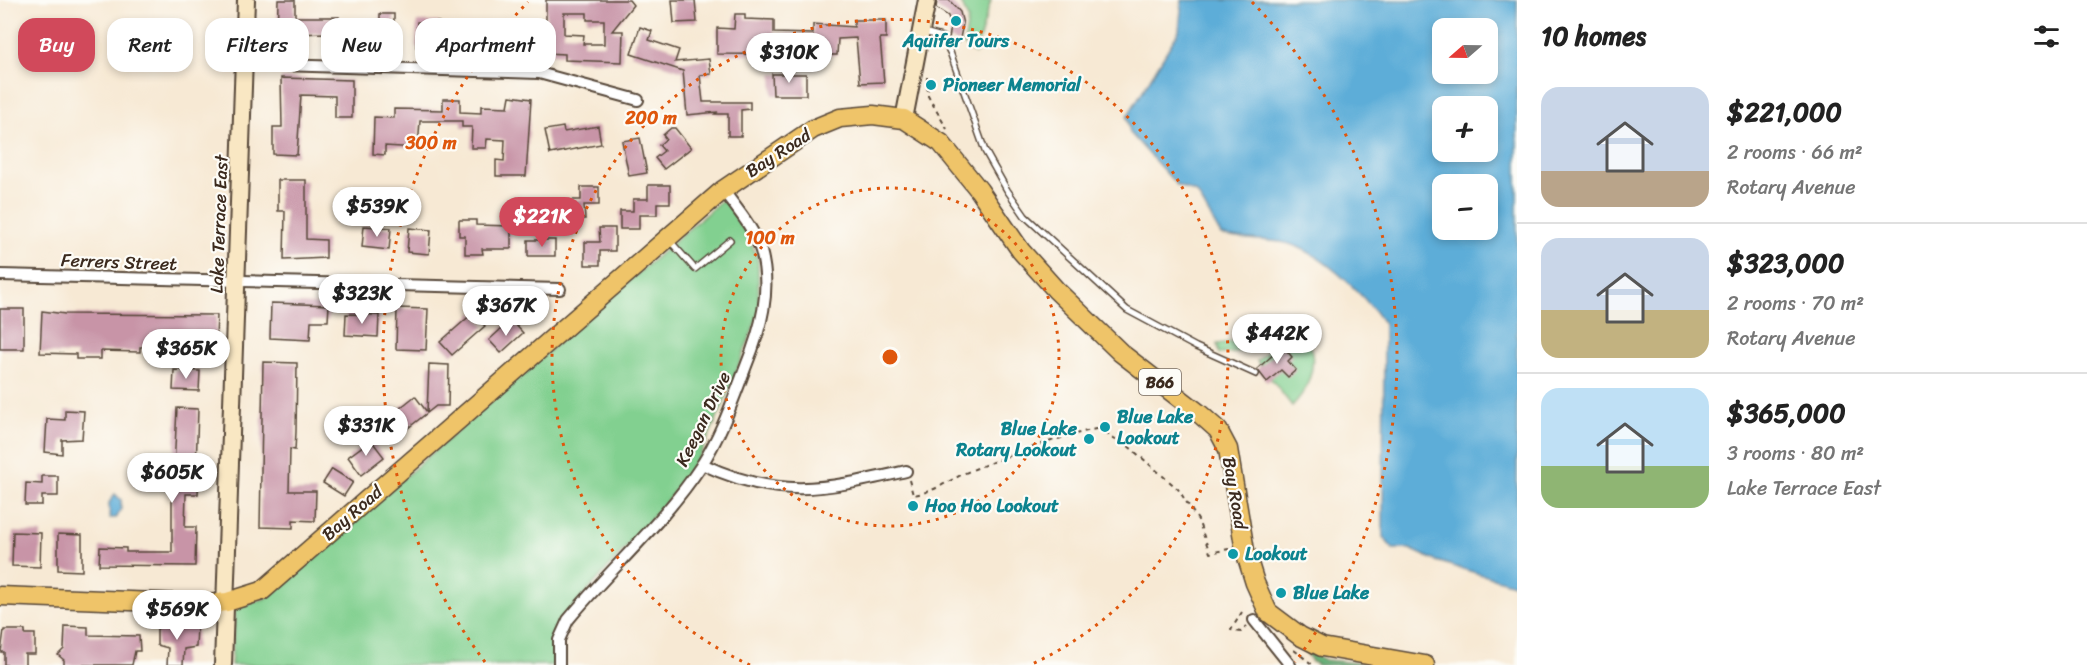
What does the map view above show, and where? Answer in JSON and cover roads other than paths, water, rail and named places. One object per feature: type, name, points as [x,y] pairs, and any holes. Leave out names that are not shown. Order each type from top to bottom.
[{"type":"main road","name":"Bay Road","points":[[0,596],[208,604],[227,602],[262,591],[723,190],[813,129],[840,118],[873,115],[904,119],[941,143],[979,190],[1021,251],[1089,324],[1121,353],[1218,430],[1228,449],[1245,549],[1255,583],[1268,612],[1300,636],[1322,647],[1425,665]]},
{"type":"street","name":"Lake Terrace East","points":[[245,18],[246,0]]},
{"type":"street","points":[[904,119],[927,0]]},
{"type":"street","points":[[309,66],[539,74],[638,100]]},
{"type":"street","name":"Lake Terrace East","points":[[224,665],[244,72]]},
{"type":"street","name":"Keegan Drive","points":[[559,665],[560,640],[568,620],[672,505],[702,464],[728,414],[758,335],[764,310],[764,266],[760,249],[752,230],[723,190]]},
{"type":"street","name":"Ferrers Street","points":[[0,275],[560,289]]},
{"type":"street","points":[[702,464],[735,480],[759,486],[792,489],[838,486],[906,471]]},
{"type":"street","points":[[1254,620],[1290,665]]},
{"type":"lane","points":[[922,32],[942,37],[950,52],[986,151],[1007,190],[1025,216],[1127,310],[1196,347],[1256,374]]},
{"type":"lane","points":[[668,238],[695,269],[730,240]]},
{"type":"water","name":"Blue Lake","points":[[1182,0],[1517,0],[1517,585],[1436,561],[1410,549],[1393,549],[1383,537],[1384,324],[1352,286],[1310,253],[1281,242],[1221,235],[1197,193],[1177,185],[1130,133],[1127,117],[1179,31]]},
{"type":"water","points":[[115,494],[121,500],[121,509],[116,518],[110,518],[109,503]]},
{"type":"place","name":"Aquifer Tours","points":[[956,21]]},
{"type":"place","name":"Pioneer Memorial","points":[[931,85]]},
{"type":"place","name":"Blue Lake Lookout","points":[[1105,427]]},
{"type":"place","name":"Blue Lake Rotary Lookout","points":[[1089,439]]},
{"type":"place","name":"Hoo Hoo Lookout","points":[[913,506]]},
{"type":"place","name":"Lookout","points":[[1233,554]]},
{"type":"place","name":"Blue Lake","points":[[1281,593]]}]
